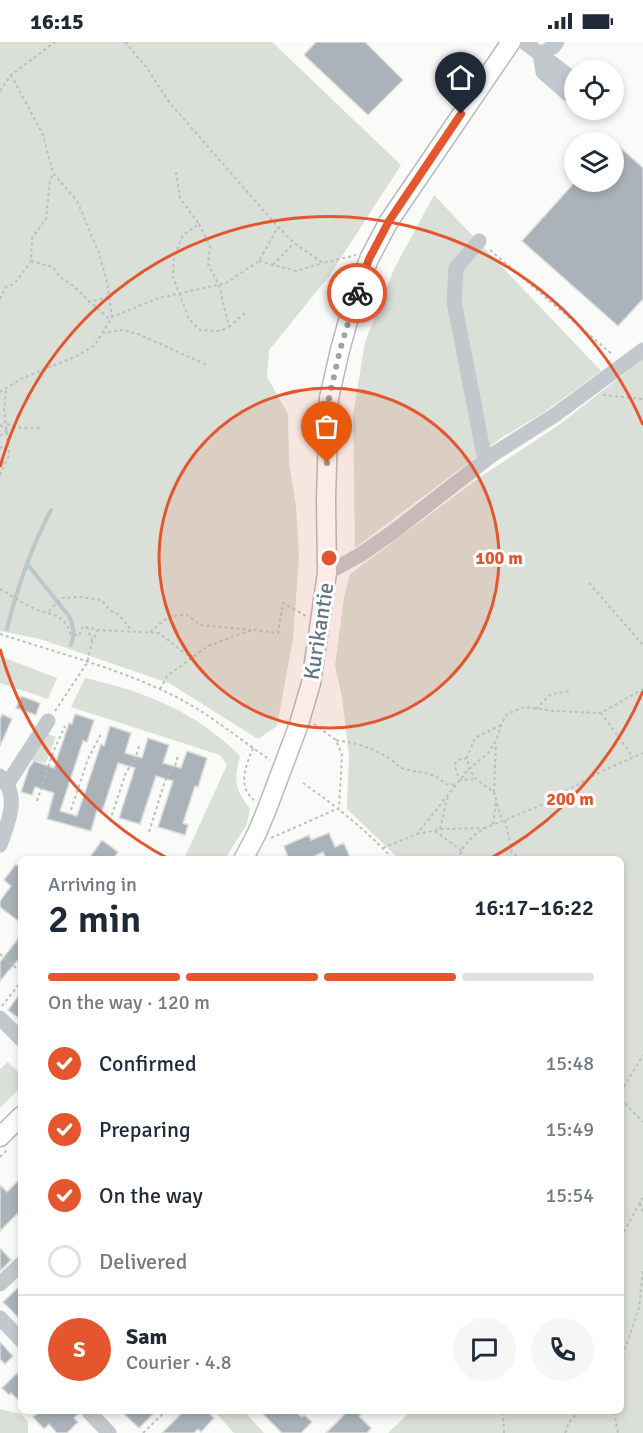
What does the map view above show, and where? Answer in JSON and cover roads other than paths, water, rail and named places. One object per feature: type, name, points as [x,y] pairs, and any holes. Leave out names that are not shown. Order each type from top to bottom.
[{"type":"main road","name":"Kurikantie","points":[[245,856],[267,809],[299,724],[318,685],[327,573],[326,499],[329,398],[353,303],[369,259],[396,211],[511,42]]},
{"type":"main road","points":[[0,1137],[18,1119]]},
{"type":"street","points":[[524,42],[540,54],[543,72],[564,83]]},
{"type":"street","points":[[540,54],[557,42]]},
{"type":"street","points":[[479,241],[456,268],[454,302],[485,460]]},
{"type":"street","points":[[327,573],[360,555],[393,532],[485,460],[555,415],[643,350]]},
{"type":"street","points":[[0,845],[10,815],[12,794],[4,780],[48,721]]},
{"type":"street","points":[[0,1018],[18,1036]]},
{"type":"street","points":[[0,1284],[18,1267]]},
{"type":"street","points":[[0,1318],[18,1337]]},
{"type":"street","points":[[91,1414],[109,1433]]},
{"type":"waterway","points":[[7,629],[25,568],[51,510]]},
{"type":"waterway","points":[[27,564],[69,616],[73,630],[71,645]]}]
